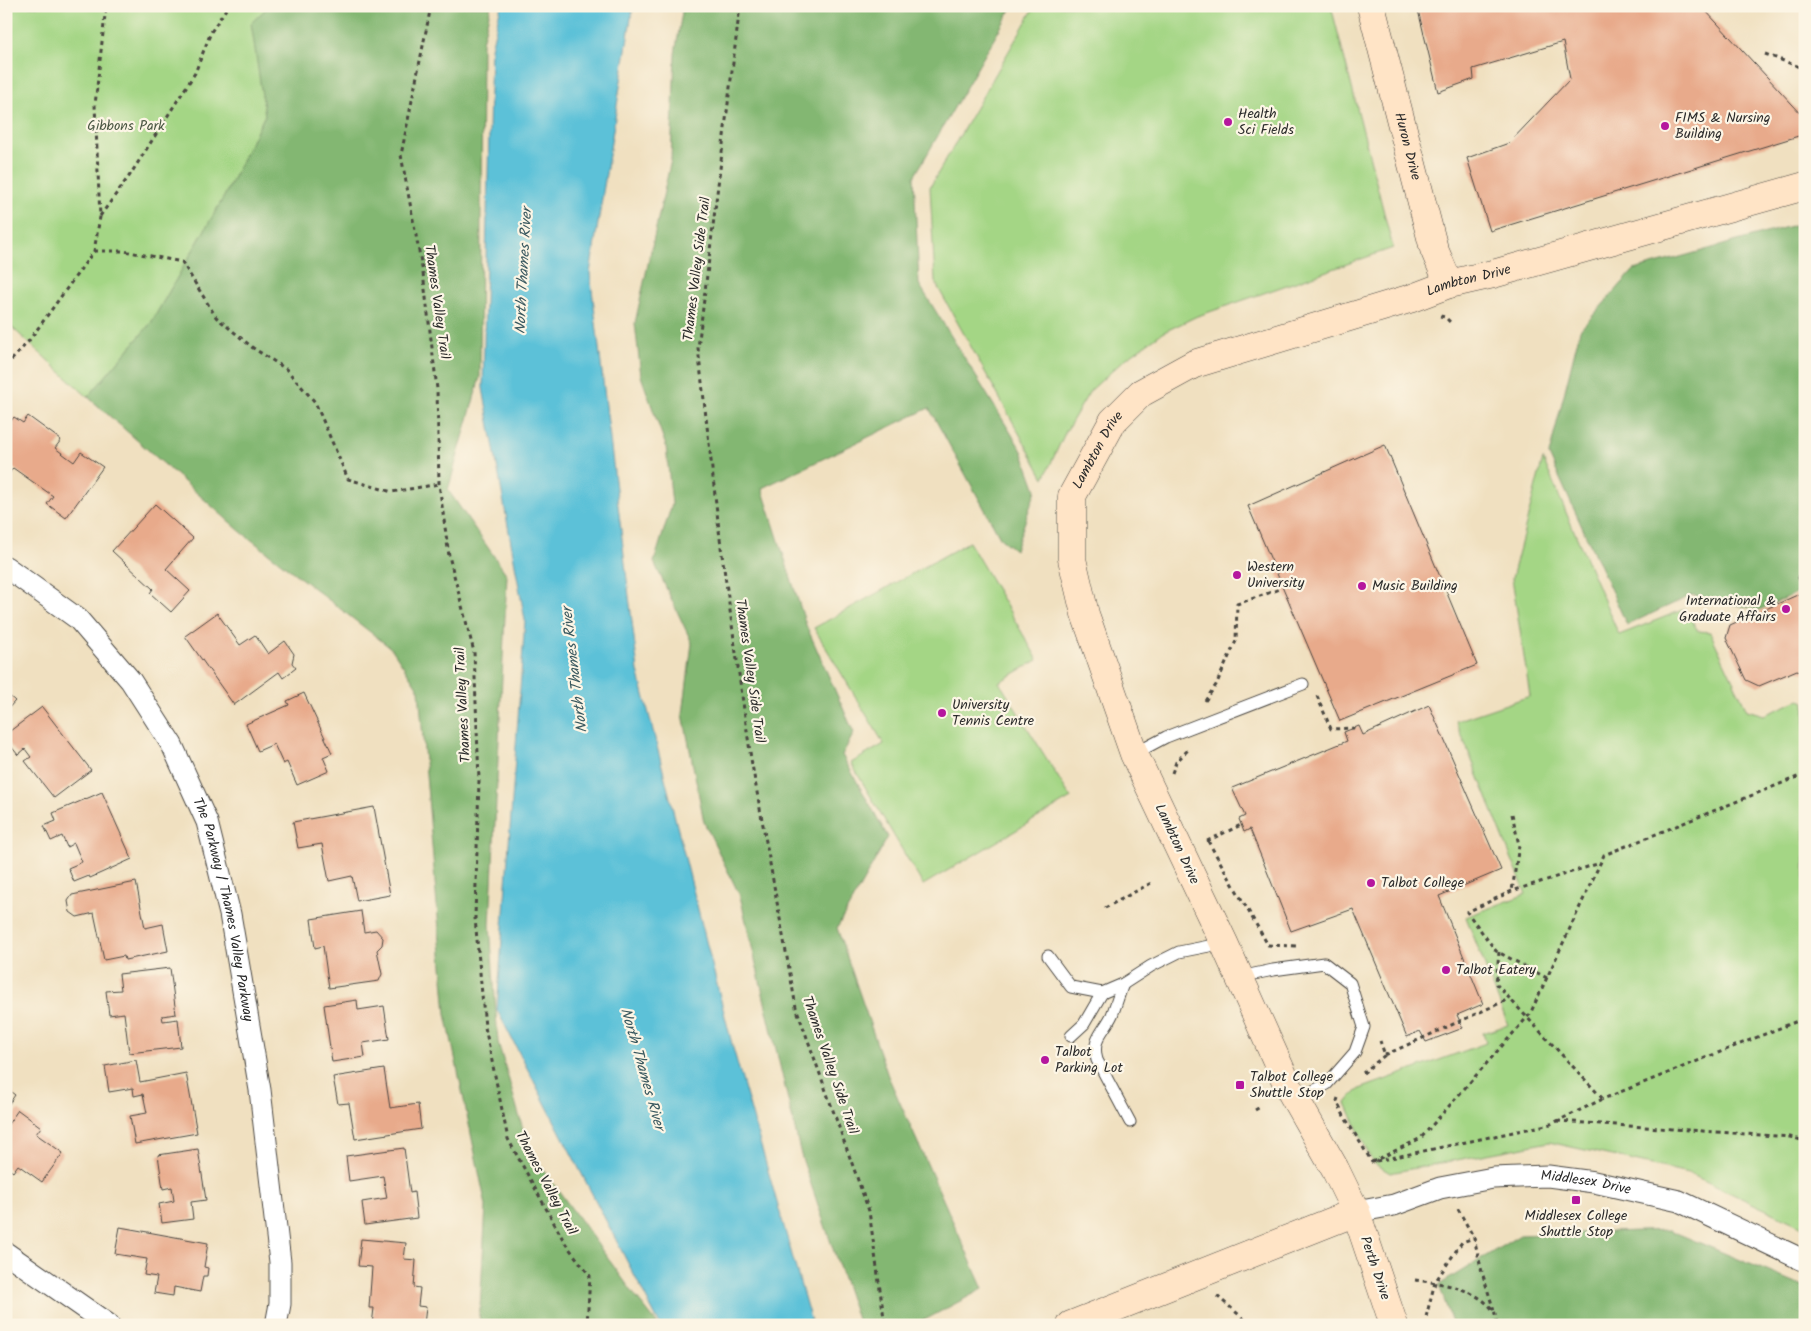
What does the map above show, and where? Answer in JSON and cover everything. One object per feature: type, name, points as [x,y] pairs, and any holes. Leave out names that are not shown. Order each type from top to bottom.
[{"type":"street","name":"Huron Drive","points":[[1371,6],[1434,249],[1449,284]]},
{"type":"street","name":"Lambton Drive","points":[[1356,1212],[1335,1169],[1296,1100],[1134,754],[1085,614],[1072,559],[1072,496],[1113,421],[1141,393],[1194,364],[1412,298],[1449,284],[1493,274],[1805,186]]},
{"type":"street","name":"The Parkway / Thames Valley Parkway","points":[[6,567],[78,619],[131,681],[172,745],[206,822],[230,914],[260,1090],[280,1262],[280,1304],[276,1325]]},
{"type":"street","name":"Middlesex Drive","points":[[1356,1212],[1394,1205],[1440,1188],[1494,1178],[1548,1176],[1594,1182],[1679,1201],[1805,1261]]},
{"type":"street","points":[[1071,1325],[1356,1212]]},
{"type":"street","name":"Perth Drive","points":[[1356,1212],[1394,1325]]},
{"type":"street","points":[[6,1253],[109,1325]]},
{"type":"lane","points":[[1134,754],[1166,737],[1303,684]]},
{"type":"lane","points":[[1048,956],[1071,987],[1102,992],[1123,984],[1151,966],[1179,952],[1224,943]]},
{"type":"lane","points":[[1239,977],[1324,963],[1350,983],[1364,1026],[1355,1052],[1327,1084],[1296,1100]]},
{"type":"lane","points":[[1123,984],[1111,1016],[1096,1042],[1095,1052],[1097,1060],[1130,1122]]},
{"type":"lane","points":[[1071,1036],[1084,1024],[1102,992]]},
{"type":"path","points":[[6,366],[28,342],[94,251],[100,216],[95,104],[106,6]]},
{"type":"path","name":"Thames Valley Trail","points":[[431,6],[401,155],[423,273],[437,389],[439,484],[449,556],[474,652],[479,780],[475,918],[486,1027],[508,1139],[565,1243],[590,1276],[587,1325]]},
{"type":"path","name":"Thames Valley Side Trail","points":[[740,6],[698,348],[721,547],[751,759],[796,1007],[869,1211],[885,1325]]},
{"type":"path","points":[[100,216],[130,175],[195,73],[211,32],[227,7]]},
{"type":"path","points":[[1765,54],[1805,69]]},
{"type":"path","points":[[94,251],[124,251],[182,262],[216,317],[253,348],[286,370],[315,402],[348,479],[392,492],[439,484]]},
{"type":"path","points":[[1184,730],[1216,685],[1236,641],[1237,604],[1280,589]]},
{"type":"path","points":[[1316,694],[1331,729],[1354,728]]},
{"type":"path","points":[[1172,775],[1176,762],[1190,748]]},
{"type":"path","points":[[1372,1162],[1422,1138],[1530,1014],[1604,855],[1805,774]]},
{"type":"path","points":[[1512,814],[1519,845],[1512,891]]},
{"type":"path","points":[[1207,841],[1241,825]]},
{"type":"path","points":[[1204,836],[1268,945],[1302,946]]},
{"type":"path","points":[[1547,978],[1496,951],[1467,912],[1512,891],[1600,863]]},
{"type":"path","points":[[1105,908],[1153,882]]},
{"type":"path","points":[[1499,952],[1496,984],[1603,1099]]},
{"type":"path","points":[[1359,1076],[1385,1055],[1509,999]]},
{"type":"path","points":[[1372,1162],[1551,1124],[1603,1099],[1805,1018]]},
{"type":"path","points":[[1379,1038],[1385,1055]]},
{"type":"path","points":[[1341,1093],[1337,1101],[1372,1162]]},
{"type":"path","points":[[1255,1110],[1260,1107]]},
{"type":"path","points":[[1556,1121],[1790,1137],[1805,1141]]},
{"type":"path","points":[[1455,1202],[1474,1238],[1497,1325]]},
{"type":"path","points":[[1426,1317],[1435,1282],[1462,1242],[1474,1238]]},
{"type":"path","points":[[1194,1277],[1251,1325]]},
{"type":"path","points":[[1415,1280],[1435,1282],[1473,1293],[1494,1311]]},
{"type":"green space","name":"Gibbons Park","points":[[6,6],[269,6],[252,23],[265,115],[225,195],[151,323],[88,397],[6,322]]},
{"type":"green space","points":[[269,6],[491,6],[482,42],[480,377],[448,490],[507,575],[490,925],[498,1042],[529,1150],[657,1325],[479,1325],[486,1206],[446,1014],[419,690],[392,649],[240,531],[88,397],[151,323],[225,195],[265,115],[251,23]]},
{"type":"green space","points":[[683,6],[1013,6],[914,177],[919,284],[1022,451],[1036,490],[1015,550],[1001,539],[929,408],[762,488],[806,625],[854,733],[842,755],[888,837],[837,928],[888,1076],[983,1289],[915,1325],[859,1325],[801,1155],[740,896],[704,822],[683,714],[692,643],[654,562],[672,504],[666,446],[641,376],[635,323],[671,160],[675,54]]},
{"type":"green space","points":[[1035,6],[1331,6],[1393,248],[1195,317],[1162,333],[1124,360],[1090,391],[1065,433],[1044,478],[935,282],[930,187]]},
{"type":"green space","points":[[1805,222],[1805,554],[1801,556],[1794,578],[1801,591],[1759,610],[1692,595],[1627,625],[1549,455],[1580,330],[1634,270]]},
{"type":"green space","points":[[1543,459],[1619,635],[1685,609],[1698,631],[1710,632],[1747,710],[1764,715],[1799,700],[1805,702],[1805,1228],[1688,1173],[1549,1142],[1390,1173],[1372,1162],[1346,1103],[1357,1090],[1486,1043],[1483,1033],[1508,1025],[1466,917],[1526,894],[1456,721],[1530,696],[1512,578]]},
{"type":"green space","name":"University Tennis Centre","points":[[969,542],[1038,660],[999,682],[1071,798],[923,885],[851,763],[884,744],[814,628]]},
{"type":"green space","points":[[1669,1230],[1805,1287],[1805,1325],[1453,1325],[1439,1285],[1520,1235]]},
{"type":"water","name":"North Thames River","points":[[501,6],[633,6],[590,273],[638,671],[733,1048],[812,1325],[660,1325],[497,1010],[525,620],[483,388],[491,48]]},
{"type":"building","name":"FIMS & Nursing Building","points":[[1417,6],[1707,6],[1704,9],[1805,118],[1805,134],[1490,231],[1467,158],[1509,143],[1570,79],[1563,42],[1473,69],[1474,79],[1438,92]]},
{"type":"building","points":[[28,416],[61,440],[55,448],[74,462],[81,452],[103,467],[66,518],[47,504],[53,496],[13,468],[8,475],[6,474],[6,427],[14,417],[23,423]]},
{"type":"building","name":"Music Building","points":[[1385,445],[1477,665],[1340,721],[1248,506]]},
{"type":"building","points":[[155,504],[193,538],[166,569],[190,591],[171,612],[150,593],[153,589],[112,551]]},
{"type":"building","name":"International & Graduate Affairs","points":[[1805,559],[1805,673],[1797,670],[1759,686],[1746,680],[1726,638],[1730,625],[1804,592],[1798,578]]},
{"type":"building","points":[[217,613],[240,645],[255,635],[268,654],[285,641],[294,654],[292,663],[296,668],[283,678],[279,672],[234,705],[185,636]]},
{"type":"building","points":[[6,693],[15,701],[6,711]]},
{"type":"building","points":[[304,693],[332,753],[323,757],[329,771],[297,785],[287,762],[283,764],[274,744],[258,751],[246,724],[289,705],[287,701]]},
{"type":"building","name":"Talbot College","points":[[1429,705],[1501,870],[1439,896],[1483,1004],[1457,1015],[1463,1028],[1426,1042],[1420,1031],[1407,1037],[1353,909],[1291,931],[1250,829],[1244,832],[1239,819],[1245,816],[1232,788],[1347,741],[1344,732],[1359,726],[1363,735]]},
{"type":"building","points":[[42,707],[91,770],[54,798],[25,761],[31,757],[25,749],[18,755],[6,740],[6,734]]},
{"type":"building","points":[[102,792],[132,859],[90,878],[89,876],[74,882],[68,868],[82,862],[74,843],[67,847],[62,836],[51,841],[44,826],[56,821],[53,813]]},
{"type":"building","points":[[374,807],[390,895],[357,901],[352,876],[329,881],[322,844],[298,848],[293,822]]},
{"type":"building","points":[[136,882],[145,928],[163,924],[168,951],[125,960],[124,956],[104,960],[94,913],[77,917],[70,912],[68,901],[72,895]]},
{"type":"building","points":[[361,911],[364,932],[376,930],[383,938],[382,945],[377,950],[382,974],[379,981],[329,988],[323,946],[315,948],[311,919]]},
{"type":"building","points":[[170,968],[176,1014],[162,1016],[163,1021],[178,1019],[181,1047],[129,1053],[124,1013],[109,1015],[106,991],[121,990],[119,974]]},
{"type":"building","points":[[357,1000],[358,1010],[384,1006],[389,1039],[363,1043],[365,1057],[332,1062],[324,1005]]},
{"type":"building","points":[[136,1060],[140,1082],[186,1073],[197,1133],[135,1144],[130,1116],[147,1113],[143,1094],[134,1096],[133,1088],[109,1092],[105,1066]]},
{"type":"building","points":[[384,1069],[390,1108],[418,1104],[421,1129],[355,1139],[349,1103],[338,1104],[333,1077]]},
{"type":"building","points":[[6,1088],[15,1095],[6,1108]]},
{"type":"building","points":[[18,1110],[41,1127],[36,1134],[63,1153],[42,1182],[18,1165],[13,1172],[6,1167],[6,1127]]},
{"type":"building","points":[[404,1148],[410,1193],[414,1192],[417,1218],[365,1225],[362,1202],[387,1198],[383,1176],[349,1181],[346,1156]]},
{"type":"building","points":[[198,1149],[206,1200],[191,1202],[193,1219],[162,1223],[159,1204],[174,1201],[172,1187],[163,1189],[158,1155]]},
{"type":"building","points":[[120,1227],[208,1243],[204,1267],[208,1268],[207,1276],[203,1276],[200,1292],[174,1287],[173,1296],[154,1293],[157,1277],[144,1275],[147,1259],[115,1254]]},
{"type":"building","points":[[361,1239],[406,1243],[404,1259],[416,1260],[414,1287],[420,1288],[418,1306],[426,1307],[424,1325],[372,1325],[374,1308],[369,1308],[372,1267],[358,1266]]},
{"type":"place","name":"Health Sci Fields","points":[[1228,122]]},
{"type":"place","name":"FIMS & Nursing Building","points":[[1665,126]]},
{"type":"place","name":"Western University","points":[[1237,575]]},
{"type":"place","name":"Music Building","points":[[1362,586]]},
{"type":"place","name":"International & Graduate Affairs","points":[[1786,609]]},
{"type":"place","name":"University Tennis Centre","points":[[942,713]]},
{"type":"place","name":"Talbot College","points":[[1371,883]]},
{"type":"place","name":"Talbot Eatery","points":[[1446,970]]},
{"type":"place","name":"Talbot Parking Lot","points":[[1045,1060]]},
{"type":"place","name":"Talbot College Shuttle Stop","points":[[1240,1085]]},
{"type":"place","name":"Middlesex College Shuttle Stop","points":[[1576,1200]]}]
